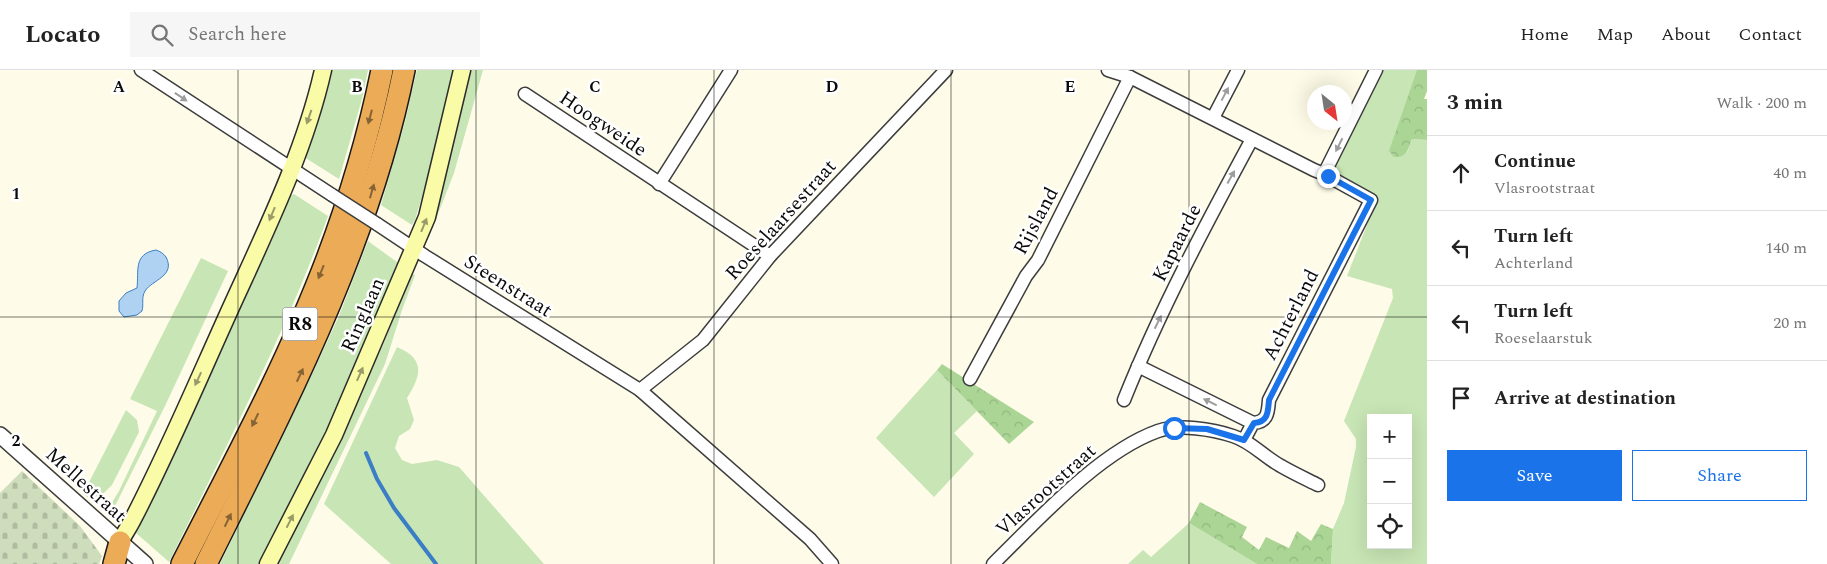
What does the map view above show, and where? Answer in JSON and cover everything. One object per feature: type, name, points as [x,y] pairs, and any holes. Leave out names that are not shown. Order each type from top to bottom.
[{"type":"highway","name":"R8","points":[[182,564],[259,413],[327,259],[352,186],[382,70]]},
{"type":"highway","name":"R8","points":[[206,564],[301,372],[348,263],[371,196],[404,70]]},
{"type":"highway","points":[[114,564],[120,542]]},
{"type":"main road","points":[[120,542],[136,512],[253,260],[291,169],[319,88],[323,70]]},
{"type":"main road","name":"Ringlaan","points":[[268,564],[334,435],[427,217],[462,70]]},
{"type":"street","name":"Steenstraat","points":[[141,70],[414,250],[640,390],[810,539],[832,564]]},
{"type":"street","name":"Hoogweide","points":[[659,184],[731,70]]},
{"type":"street","name":"Roeselaarsestraat","points":[[640,390],[703,340],[770,256],[946,70]]},
{"type":"street","points":[[1108,70],[1130,77],[1324,174],[1376,70]]},
{"type":"street","points":[[1213,118],[1238,70]]},
{"type":"street","name":"Rijsland","points":[[970,379],[1026,276],[1038,260],[1130,77]]},
{"type":"street","name":"Hoogweide","points":[[525,94],[770,256]]},
{"type":"street","name":"Kapaarde","points":[[1124,400],[1164,308],[1252,138]]},
{"type":"street","name":"Achterland","points":[[1244,440],[1254,423],[1259,423],[1266,419],[1269,400],[1371,200],[1324,174]]},
{"type":"street","points":[[1138,366],[1254,423]]},
{"type":"street","name":"Vlasrootstraat","points":[[993,564],[1049,509],[1108,458],[1159,430],[1174,428],[1207,429],[1244,440],[1281,466],[1318,485]]},
{"type":"street","name":"Mellestraat","points":[[0,435],[145,564]]},
{"type":"green space","points":[[331,70],[368,70],[362,99],[339,179],[304,157]]},
{"type":"green space","points":[[417,70],[455,70],[440,136],[412,225],[381,205],[405,122]]},
{"type":"green space","points":[[471,70],[483,70],[454,173],[429,237],[426,235],[456,135]]},
{"type":"green space","points":[[1383,70],[1422,70],[1407,153],[1412,139],[1427,140],[1427,564],[1331,564],[1333,529],[1344,503],[1356,447],[1356,439],[1344,421],[1393,298],[1392,289],[1347,276],[1378,197],[1337,176],[1334,166]]},
{"type":"green space","points":[[1417,70],[1427,70],[1427,91],[1424,99],[1427,99],[1427,140],[1412,139],[1408,149],[1402,156],[1394,157],[1389,151]]},
{"type":"green space","points":[[294,194],[328,216],[274,348],[169,562],[136,533],[281,214],[290,196]]},
{"type":"green space","points":[[368,241],[401,265],[348,389],[261,564],[220,564],[339,316]]},
{"type":"green space","points":[[201,258],[228,271],[165,406],[111,514],[108,513],[108,509],[119,491],[157,411],[130,399]]},
{"type":"green space","points":[[412,274],[415,275],[385,364],[289,564],[276,564],[383,345]]},
{"type":"green space","points":[[397,347],[413,357],[418,369],[418,375],[407,398],[414,420],[410,429],[399,436],[395,448],[402,460],[412,464],[437,460],[459,467],[544,564],[391,564],[324,504]]},
{"type":"green space","points":[[942,364],[1034,422],[1009,444],[937,370]]},
{"type":"green space","points":[[937,370],[977,411],[954,433],[974,454],[934,497],[876,438]]},
{"type":"green space","points":[[126,410],[137,420],[139,432],[112,485],[95,502],[83,494]]},
{"type":"green space","points":[[22,471],[80,526],[102,556],[99,564],[0,564],[0,493]]},
{"type":"green space","points":[[1200,502],[1247,527],[1242,537],[1259,550],[1266,537],[1289,548],[1297,531],[1311,541],[1321,524],[1333,529],[1331,564],[1257,564],[1189,523]]},
{"type":"green space","points":[[1189,523],[1257,564],[1128,564],[1143,550],[1151,557]]},
{"type":"water","points":[[156,250],[166,257],[168,269],[162,277],[145,291],[142,311],[137,315],[124,317],[119,311],[119,301],[126,293],[137,288],[140,259],[149,252]]},
{"type":"waterway","points":[[366,453],[377,479],[394,508],[436,564]]},
{"type":"route","points":[[1174,428],[1207,429],[1244,440],[1254,423],[1259,423],[1266,419],[1269,400],[1371,200],[1328,176]]}]
